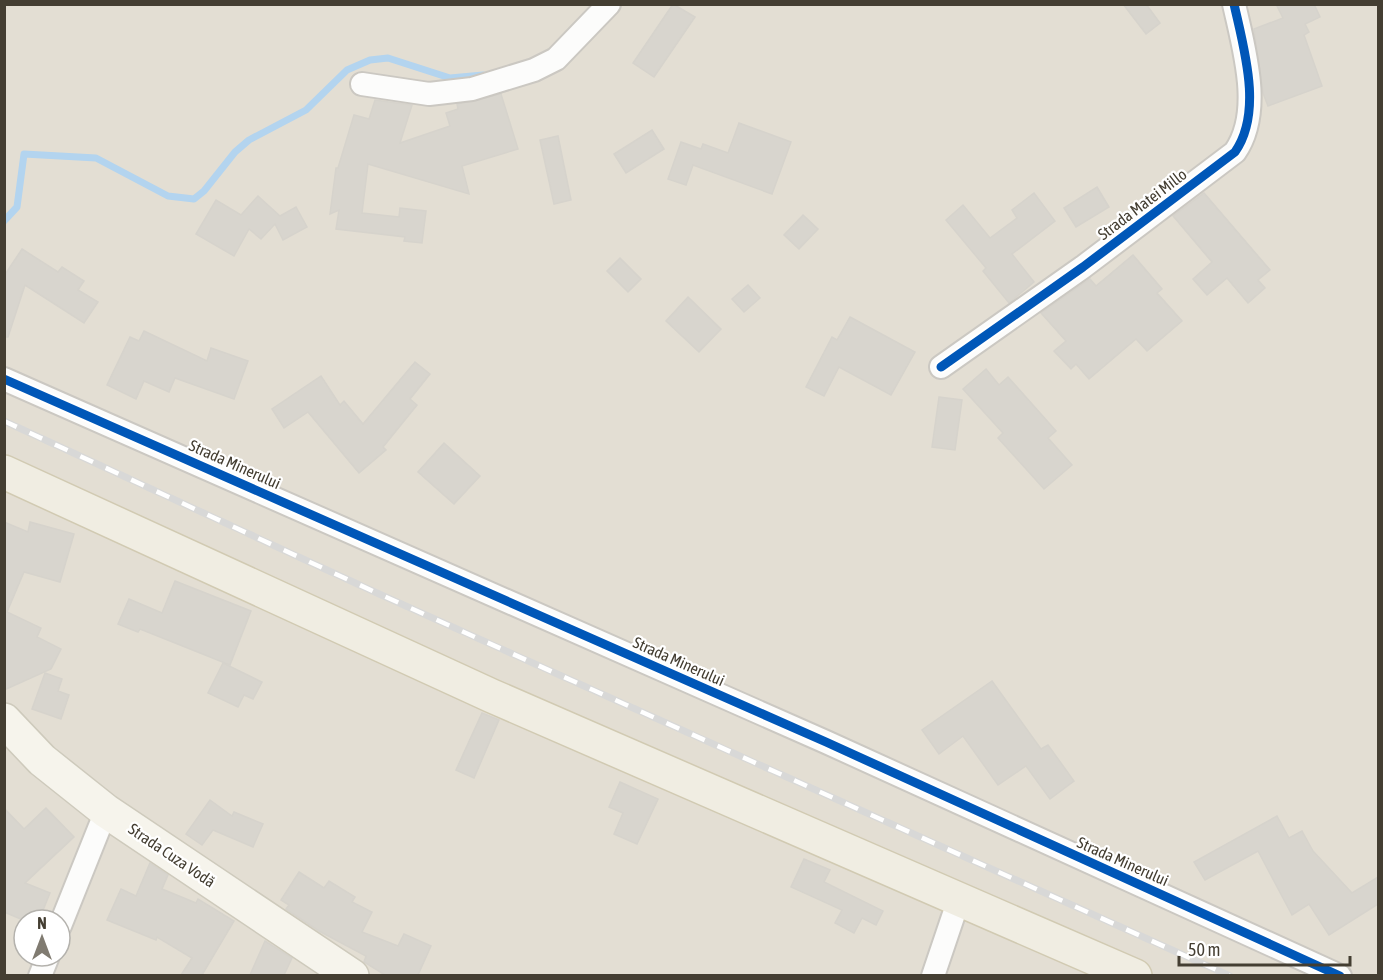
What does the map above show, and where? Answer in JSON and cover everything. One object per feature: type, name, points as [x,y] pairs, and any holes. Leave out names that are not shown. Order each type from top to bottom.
[{"type":"main road","points":[[4,472],[243,579],[492,696],[1135,975]]},
{"type":"street","points":[[362,84],[429,94],[472,90],[556,59],[609,4]]},
{"type":"street","name":"Strada Matei Millo","points":[[941,367],[1083,267],[1235,152],[1244,138],[1249,119],[1250,97],[1234,4]]},
{"type":"street","name":"Strada Minerului","points":[[4,379],[826,742],[1340,975]]},
{"type":"street","name":"Strada Cuza Vodă","points":[[4,720],[42,760],[106,811],[352,975]]},
{"type":"street","points":[[67,908],[106,811]]},
{"type":"street","points":[[933,975],[959,899]]},
{"type":"shaded area","points":[[5,5],[1378,5],[1378,975],[5,976]]},
{"type":"building","points":[[673,4],[695,17],[654,77],[633,63]]},
{"type":"building","points":[[1123,4],[1146,4],[1160,23],[1146,34]]},
{"type":"building","points":[[1276,4],[1314,4],[1320,17],[1305,24],[1309,32],[1304,35],[1322,86],[1268,106],[1263,93],[1254,29],[1283,18]]},
{"type":"building","points":[[501,94],[518,149],[462,166],[469,194],[368,164],[362,213],[399,217],[400,208],[426,211],[422,243],[404,241],[405,237],[336,229],[339,210],[330,214],[336,168],[338,168],[354,115],[369,119],[375,100],[412,105],[400,143],[450,126],[446,113],[458,109],[457,104]]},
{"type":"building","points":[[739,123],[791,142],[772,194],[693,165],[686,185],[668,179],[681,142],[701,149],[703,144],[728,153]]},
{"type":"building","points":[[652,130],[664,149],[626,173],[614,154]]},
{"type":"building","points":[[558,136],[571,200],[554,204],[540,140]]},
{"type":"building","points":[[1097,187],[1109,207],[1076,227],[1064,208]]},
{"type":"building","points":[[1034,193],[1055,221],[1012,254],[1034,282],[1009,303],[983,271],[986,268],[946,220],[963,205],[990,238],[1017,218],[1012,210]]},
{"type":"building","points":[[1204,193],[1270,270],[1258,280],[1265,288],[1248,303],[1227,278],[1207,295],[1193,279],[1212,262],[1173,216]]},
{"type":"building","points":[[258,196],[280,216],[296,207],[307,227],[283,240],[275,224],[261,239],[249,229],[234,256],[196,234],[216,200],[241,215]]},
{"type":"building","points":[[803,215],[818,229],[799,249],[784,235]]},
{"type":"building","points":[[22,249],[58,272],[62,267],[84,281],[78,290],[98,302],[84,323],[25,285],[8,337],[4,337],[4,276]]},
{"type":"building","points":[[1133,255],[1162,289],[1157,293],[1182,321],[1147,351],[1136,339],[1089,379],[1076,364],[1071,369],[1054,351],[1066,341],[1041,313],[1090,279],[1096,286]]},
{"type":"building","points":[[620,258],[641,279],[628,292],[607,271]]},
{"type":"building","points":[[748,285],[760,298],[744,312],[732,299]]},
{"type":"building","points":[[688,297],[721,329],[699,352],[666,321]]},
{"type":"building","points":[[850,317],[915,352],[891,395],[839,367],[824,396],[806,387],[832,337],[837,340]]},
{"type":"building","points":[[144,331],[207,361],[211,348],[248,361],[234,399],[175,378],[169,392],[144,381],[136,399],[107,385],[130,337],[139,341]]},
{"type":"building","points":[[415,362],[430,374],[410,399],[417,405],[383,447],[386,450],[359,473],[308,412],[284,428],[272,409],[321,376],[340,405],[344,401],[363,424]]},
{"type":"building","points":[[986,369],[999,385],[1008,377],[1056,431],[1048,438],[1072,465],[1044,489],[998,438],[1003,433],[963,389]]},
{"type":"building","points":[[939,397],[962,400],[955,450],[932,447]]},
{"type":"building","points":[[444,443],[480,476],[454,504],[418,472]]},
{"type":"building","points":[[4,522],[28,532],[30,522],[74,534],[60,582],[24,572],[7,612],[41,628],[37,637],[61,649],[51,669],[4,690]]},
{"type":"building","points":[[175,581],[251,611],[230,665],[140,629],[138,632],[118,624],[129,599],[162,613]]},
{"type":"building","points":[[223,663],[262,682],[253,699],[244,695],[238,707],[208,693]]},
{"type":"building","points":[[45,673],[62,679],[58,691],[69,695],[61,719],[32,709]]},
{"type":"building","points":[[992,681],[1041,749],[1048,745],[1074,781],[1050,799],[1026,766],[998,785],[963,736],[939,754],[922,730]]},
{"type":"building","points":[[482,713],[499,720],[474,778],[456,770]]},
{"type":"building","points":[[620,782],[658,799],[637,844],[614,834],[623,813],[609,807]]},
{"type":"building","points":[[210,800],[232,816],[234,812],[263,824],[253,847],[213,830],[202,845],[186,834]]},
{"type":"building","points":[[4,808],[24,829],[46,808],[74,837],[25,883],[50,893],[44,908],[12,908],[12,915],[4,912]]},
{"type":"building","points":[[1277,816],[1289,838],[1302,831],[1313,851],[1352,893],[1378,877],[1378,904],[1329,935],[1309,904],[1292,915],[1258,851],[1205,880],[1194,862]]},
{"type":"building","points":[[804,859],[830,870],[824,882],[883,911],[876,925],[862,918],[854,933],[835,923],[842,910],[791,887]]},
{"type":"building","points":[[150,863],[168,875],[162,889],[196,903],[198,899],[234,921],[202,975],[181,975],[192,958],[157,937],[156,940],[107,920],[121,889],[136,896]]},
{"type":"building","points":[[299,872],[324,888],[329,881],[355,897],[352,902],[372,912],[362,932],[398,946],[404,934],[431,946],[418,975],[385,975],[364,962],[366,956],[319,931],[286,909],[289,905],[281,900]]},
{"type":"building","points":[[265,941],[292,958],[284,975],[250,975]]},
{"type":"waterway","points":[[4,221],[17,207],[24,154],[96,158],[168,196],[194,199],[204,191],[235,152],[249,140],[306,110],[347,70],[370,60],[388,58],[450,78],[483,75]]},
{"type":"railway","points":[[4,421],[377,593],[1230,976]]},
{"type":"cycle path","points":[[941,367],[1083,267],[1235,152],[1243,136],[1250,99],[1246,60],[1234,4]]},
{"type":"cycle path","points":[[4,379],[826,742],[1340,976]]}]
